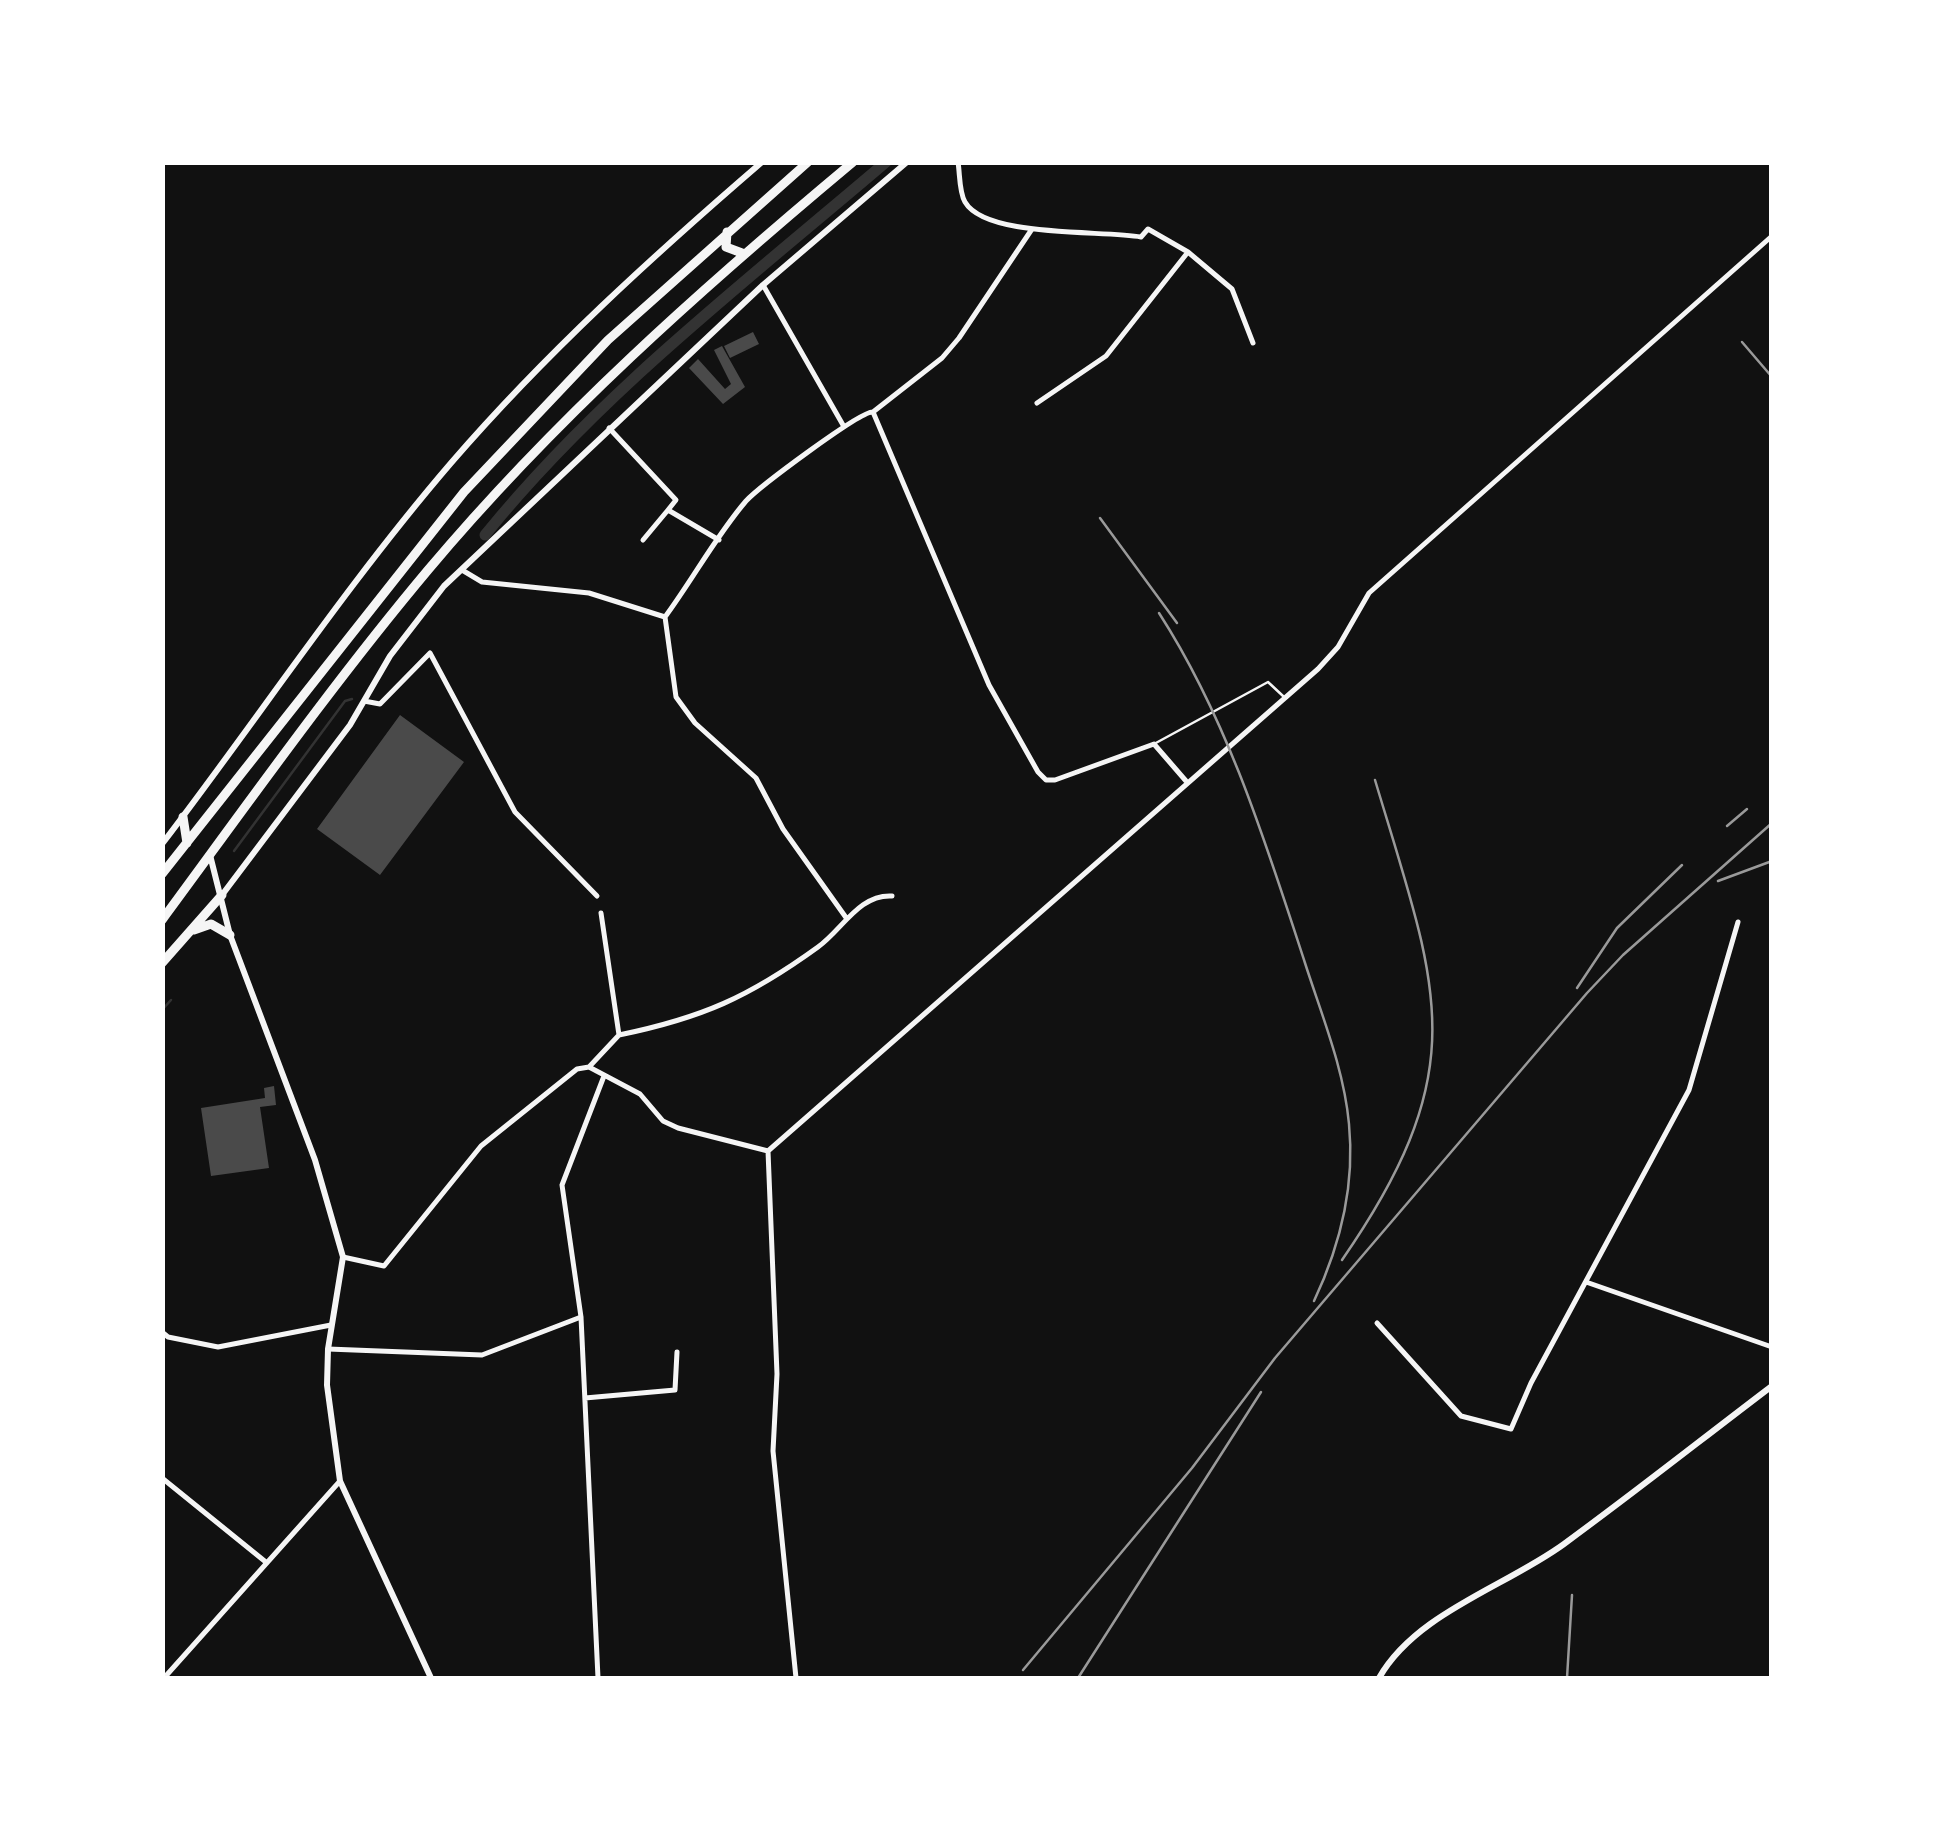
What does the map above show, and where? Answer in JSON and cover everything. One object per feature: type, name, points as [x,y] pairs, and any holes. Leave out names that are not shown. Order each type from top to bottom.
[{"type":"main road","points":[[162,874],[464,492],[608,340],[808,162]]},
{"type":"main road","points":[[162,920],[426,571],[481,510],[613,372],[746,251],[853,162]]},
{"type":"main road","points":[[728,230],[724,238],[728,251],[746,251]]},
{"type":"main road","points":[[183,817],[187,844]]},
{"type":"main road","points":[[162,963],[222,895]]},
{"type":"main road","points":[[188,934],[211,924],[230,936]]},
{"type":"street","points":[[162,844],[373,560],[476,434],[573,333],[762,162]]},
{"type":"street","points":[[222,895],[277,827],[364,701],[390,656],[462,570],[764,284],[907,162]]},
{"type":"street","points":[[958,162],[964,201],[979,215],[1032,229],[1141,237],[1148,229],[1188,252],[1232,290],[1253,344]]},
{"type":"street","points":[[847,918],[783,829],[756,778],[695,723],[676,698],[665,617],[750,496],[843,425],[864,411],[873,412],[959,338],[1032,229]]},
{"type":"street","points":[[768,1151],[1284,697],[1338,646],[1369,593],[1772,236]]},
{"type":"street","points":[[1038,403],[1106,356],[1188,252]]},
{"type":"street","points":[[764,284],[843,425]]},
{"type":"street","points":[[873,412],[990,685],[1038,772],[1046,780],[1055,780],[1154,744],[1186,781]]},
{"type":"street","points":[[609,428],[676,500],[643,540]]},
{"type":"street","points":[[668,510],[719,540]]},
{"type":"street","points":[[462,570],[482,582],[590,594],[665,617]]},
{"type":"street","points":[[364,701],[380,704],[430,652],[515,812],[597,896]]},
{"type":"street","points":[[210,855],[230,936],[315,1160],[344,1257],[328,1349],[329,1412],[340,1481],[431,1678]]},
{"type":"street","points":[[344,1257],[384,1266],[482,1146],[577,1069],[588,1067],[619,1035],[689,1020],[740,997],[829,939],[847,918],[880,895],[892,896]]},
{"type":"street","points":[[600,913],[619,1035]]},
{"type":"street","points":[[1376,1323],[1462,1416],[1512,1430],[1689,1090],[1738,922]]},
{"type":"street","points":[[588,1067],[640,1094],[663,1120],[678,1128],[768,1151]]},
{"type":"street","points":[[598,1678],[581,1317],[562,1185],[604,1076]]},
{"type":"street","points":[[768,1151],[777,1374],[772,1451],[796,1678]]},
{"type":"street","points":[[1586,1282],[1772,1347]]},
{"type":"street","points":[[328,1349],[482,1355],[581,1317]]},
{"type":"street","points":[[162,1332],[188,1343],[218,1348],[331,1325]]},
{"type":"street","points":[[585,1398],[675,1390],[677,1352]]},
{"type":"street","points":[[1379,1678],[1416,1637],[1560,1547],[1772,1386]]},
{"type":"street","points":[[162,1478],[267,1563]]},
{"type":"street","points":[[164,1678],[340,1481]]},
{"type":"lane","points":[[1154,744],[1268,682],[1284,697]]},
{"type":"building","points":[[753,332],[759,344],[730,358],[724,346]]},
{"type":"building","points":[[722,346],[745,387],[723,404],[689,368],[698,359],[725,389],[731,384],[714,350]]},
{"type":"building","points":[[400,715],[464,762],[380,875],[317,829]]},
{"type":"building","points":[[274,1086],[276,1105],[260,1107],[269,1168],[211,1176],[201,1108],[265,1098],[264,1088]]},
{"type":"waterway","points":[[485,535],[529,483],[626,386],[886,162]]},
{"type":"waterway","points":[[234,851],[345,701],[352,699]]},
{"type":"waterway","points":[[162,1010],[171,1000]]},
{"type":"railway","points":[[1742,342],[1772,377]]},
{"type":"railway","points":[[1100,518],[1177,623]]},
{"type":"railway","points":[[1159,613],[1205,696],[1243,784],[1342,1083],[1349,1124],[1350,1170],[1338,1237],[1314,1301]]},
{"type":"railway","points":[[1342,1260],[1384,1192],[1413,1133],[1428,1078],[1432,1026],[1428,973],[1415,916],[1375,780]]},
{"type":"railway","points":[[1727,826],[1747,809]]},
{"type":"railway","points":[[1023,1670],[1192,1468],[1275,1358],[1587,993],[1623,955],[1772,823]]},
{"type":"railway","points":[[1718,881],[1772,861]]},
{"type":"railway","points":[[1577,988],[1617,928],[1682,865]]},
{"type":"railway","points":[[1078,1678],[1261,1392]]},
{"type":"railway","points":[[1567,1678],[1572,1595]]}]
